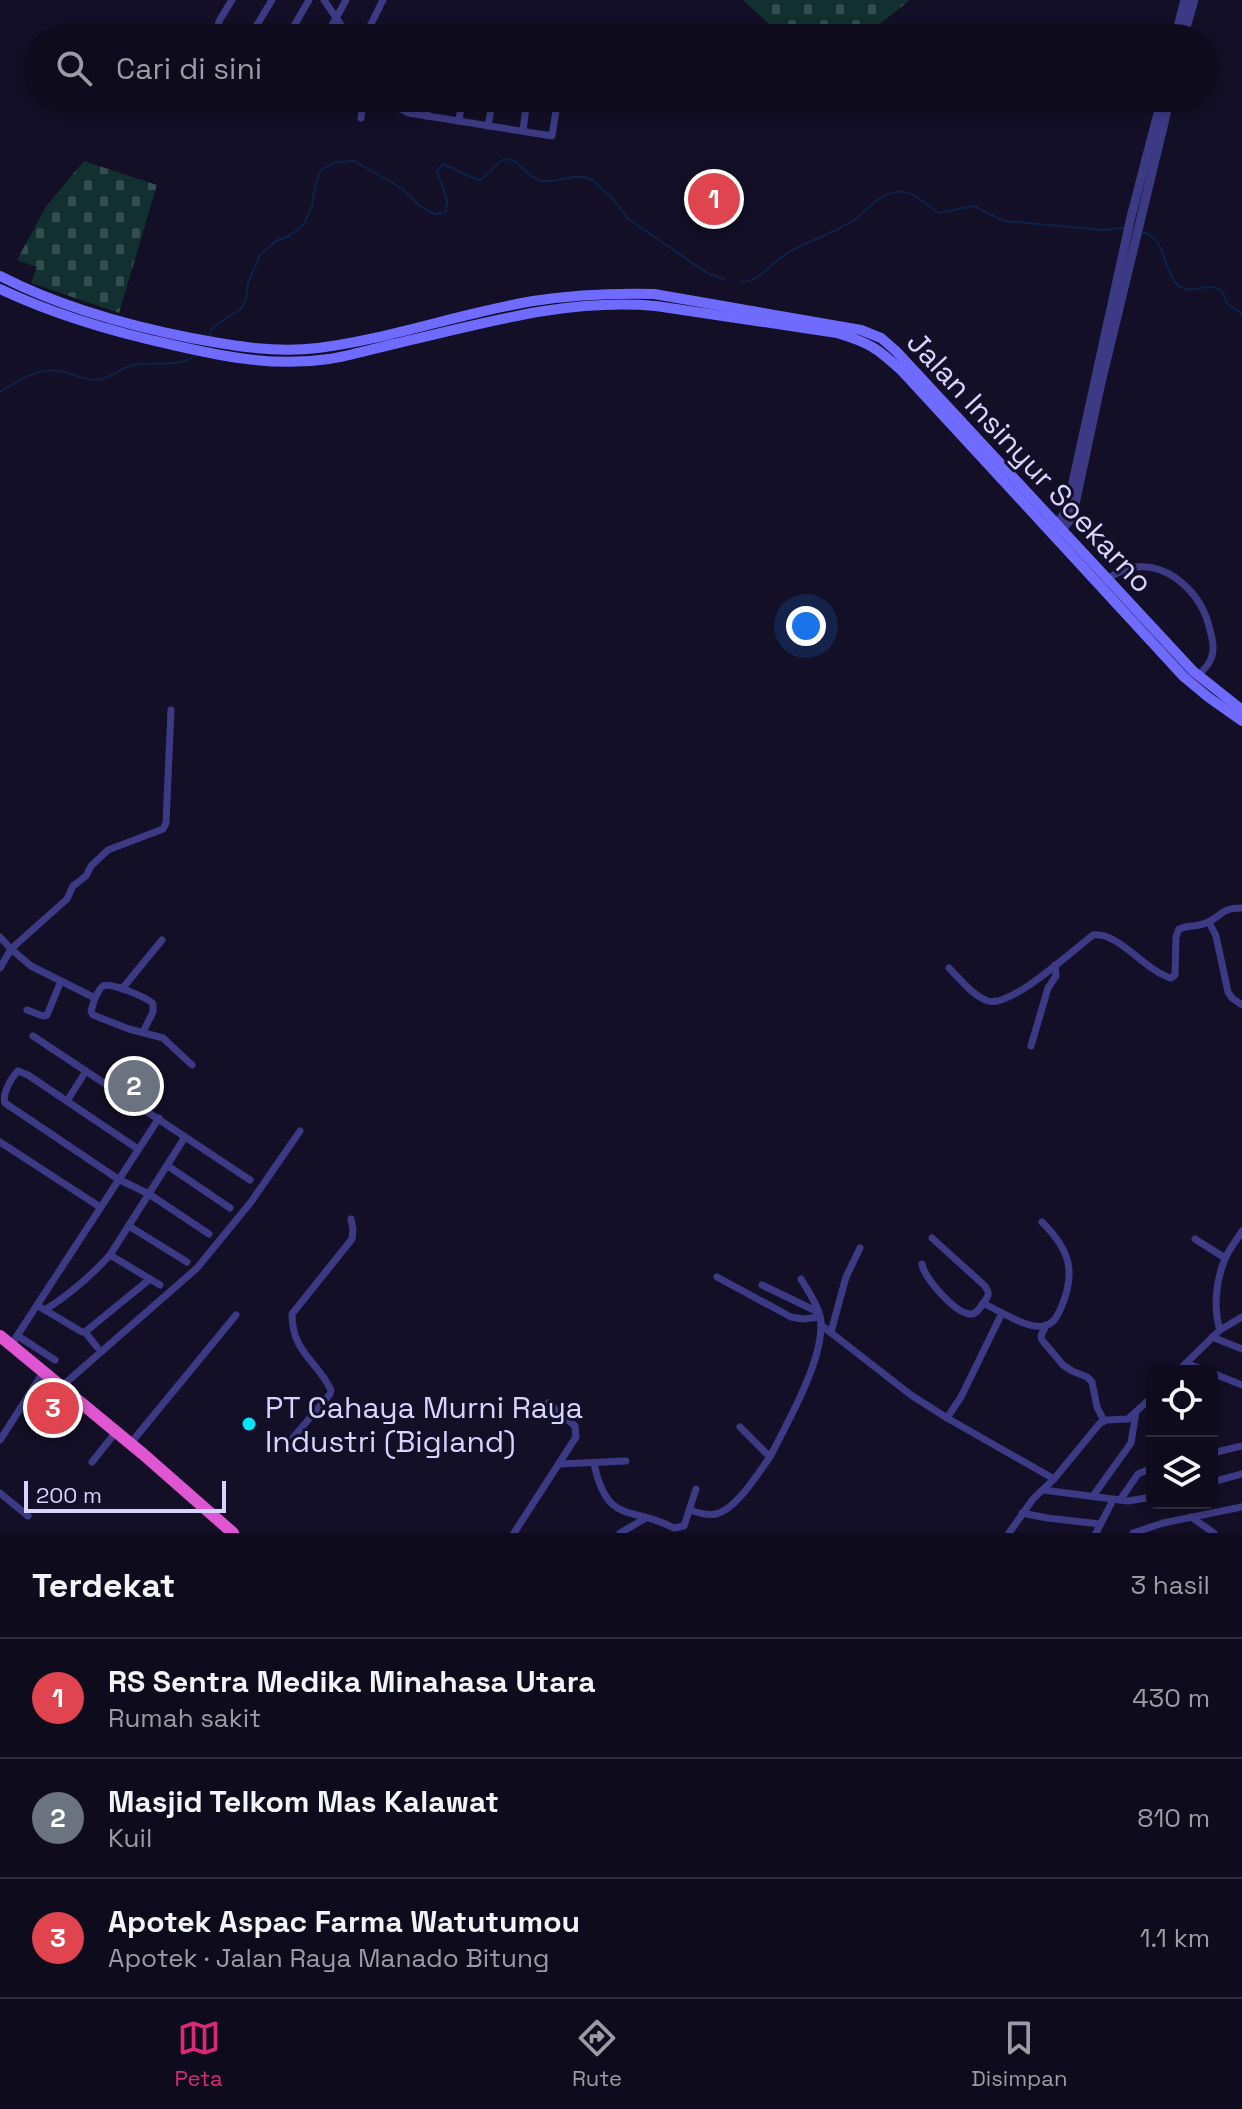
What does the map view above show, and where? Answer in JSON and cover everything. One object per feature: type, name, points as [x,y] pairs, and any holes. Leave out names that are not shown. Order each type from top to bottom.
[{"type":"highway","points":[[7,1342],[233,1533]]},
{"type":"main road","name":"Jalan Insinyur Soekarno","points":[[0,276],[33,292],[112,321],[212,348],[275,351],[333,346],[531,302],[568,296],[627,293],[654,294],[684,305],[862,340],[878,349],[902,371],[1056,531],[1184,677],[1242,721]]},
{"type":"main road","name":"Jalan Insinyur Soekarno","points":[[0,289],[113,332],[190,343]]},
{"type":"main road","name":"Jalan Insinyur Soekarno","points":[[1056,531],[1107,579],[1198,676],[1242,710]]},
{"type":"street","points":[[218,24],[232,0]]},
{"type":"street","points":[[257,24],[272,0]]},
{"type":"street","points":[[295,24],[309,0]]},
{"type":"street","points":[[324,0],[341,24]]},
{"type":"street","points":[[333,24],[346,0]]},
{"type":"street","points":[[371,24],[383,0]]},
{"type":"street","points":[[1179,24],[1185,0]]},
{"type":"street","points":[[1187,24],[1194,0]]},
{"type":"street","points":[[361,118],[362,112]]},
{"type":"street","points":[[410,112],[552,136],[556,112]]},
{"type":"street","points":[[426,116],[427,112]]},
{"type":"street","points":[[459,121],[460,112]]},
{"type":"street","points":[[488,126],[490,112]]},
{"type":"street","points":[[523,131],[525,112]]},
{"type":"street","points":[[1159,129],[1161,112]]},
{"type":"street","points":[[1056,531],[1070,520],[1075,504],[1131,237],[1165,112]]},
{"type":"street","points":[[1107,579],[1128,568],[1149,567],[1165,571],[1190,590],[1208,620],[1213,646],[1209,664],[1198,676]]},
{"type":"street","points":[[0,968],[11,949],[67,899],[73,886],[108,850],[163,829],[166,823],[171,710]]},
{"type":"street","points":[[949,968],[980,997],[996,1002],[1007,999],[1093,935],[1101,934],[1111,937],[1171,978],[1175,975],[1179,929],[1209,922],[1227,909],[1242,908]]},
{"type":"street","points":[[1209,922],[1216,936],[1228,992],[1242,1005]]},
{"type":"street","points":[[0,937],[31,966],[95,998]]},
{"type":"street","points":[[122,989],[162,940]]},
{"type":"street","points":[[1031,1046],[1048,988],[1056,976],[1055,965]]},
{"type":"street","points":[[27,1010],[47,1015],[61,981]]},
{"type":"street","points":[[143,1032],[153,1012],[152,1001],[122,989],[103,986],[95,998],[91,1011],[93,1015],[143,1032],[163,1038],[192,1065]]},
{"type":"street","points":[[33,1036],[250,1180]]},
{"type":"street","points":[[138,1149],[28,1075],[18,1071],[15,1074],[3,1100],[9,1107],[209,1234]]},
{"type":"street","points":[[67,1101],[86,1071]]},
{"type":"street","points":[[55,1360],[7,1342],[41,1308],[100,1207],[159,1118]]},
{"type":"street","points":[[62,1386],[197,1268],[238,1218],[300,1131]]},
{"type":"street","points":[[41,1308],[75,1289],[110,1255],[185,1137]]},
{"type":"street","points":[[0,1142],[100,1207]]},
{"type":"street","points":[[168,1166],[230,1208]]},
{"type":"street","points":[[287,1445],[331,1390],[298,1346],[292,1314],[352,1239],[351,1219]]},
{"type":"street","points":[[1042,1222],[1060,1242],[1070,1272],[1067,1292],[1057,1317],[1046,1325],[1042,1340],[1063,1365],[1092,1382],[1097,1407],[1104,1421]]},
{"type":"street","points":[[129,1226],[187,1262]]},
{"type":"street","points":[[1220,1330],[1216,1315],[1217,1295],[1225,1258],[1242,1231]]},
{"type":"street","points":[[922,1264],[924,1274],[933,1285],[958,1308],[972,1314],[989,1296],[985,1286],[932,1238]]},
{"type":"street","points":[[1195,1239],[1225,1258]]},
{"type":"street","points":[[831,1332],[846,1277],[860,1248]]},
{"type":"street","points":[[110,1255],[160,1285]]},
{"type":"street","points":[[717,1277],[791,1317],[820,1318]]},
{"type":"street","points":[[85,1332],[150,1279]]},
{"type":"street","points":[[801,1279],[820,1318],[831,1332],[891,1381],[947,1418],[1054,1479]]},
{"type":"street","points":[[762,1285],[820,1318]]},
{"type":"street","points":[[983,1303],[1022,1323],[1046,1325]]},
{"type":"street","points":[[41,1308],[85,1332],[97,1347]]},
{"type":"street","points":[[947,1418],[961,1397],[1002,1313]]},
{"type":"street","points":[[130,1444],[236,1315]]},
{"type":"street","points":[[1191,1365],[1186,1363],[1212,1337],[1242,1317]]},
{"type":"street","points":[[690,1510],[709,1515],[725,1511],[770,1457],[808,1379],[819,1341],[820,1318]]},
{"type":"street","points":[[1212,1337],[1242,1349]]},
{"type":"street","points":[[0,1440],[44,1371]]},
{"type":"street","points":[[1218,1375],[1242,1385]]},
{"type":"street","points":[[514,1533],[574,1441],[577,1429],[548,1403]]},
{"type":"street","points":[[1009,1533],[1022,1513],[1097,1426],[1104,1421],[1125,1420],[1146,1403]]},
{"type":"street","points":[[1093,1496],[1131,1443],[1136,1412]]},
{"type":"street","points":[[740,1427],[770,1457]]},
{"type":"street","points":[[92,1462],[116,1432]]},
{"type":"street","points":[[1218,1452],[1242,1446]]},
{"type":"street","points":[[560,1464],[626,1461]]},
{"type":"street","points":[[594,1464],[599,1486],[611,1503],[624,1512],[678,1528],[684,1526],[696,1489]]},
{"type":"street","points":[[1096,1533],[1117,1500],[1138,1474],[1146,1471]]},
{"type":"street","points":[[1218,1480],[1242,1474]]},
{"type":"street","points":[[1043,1490],[1117,1500],[1146,1498]]},
{"type":"street","points":[[0,1493],[28,1516]]},
{"type":"street","points":[[1133,1533],[1147,1527],[1242,1507]]},
{"type":"street","points":[[1022,1513],[1100,1524]]},
{"type":"street","points":[[1191,1517],[1214,1533]]},
{"type":"street","points":[[620,1533],[647,1518]]},
{"type":"street","points":[[1147,1527],[1156,1533]]},
{"type":"green space","points":[[743,0],[910,0],[880,24],[769,24]]},
{"type":"green space","points":[[84,161],[157,185],[119,313],[31,283],[37,267],[17,260],[47,205]]},
{"type":"waterway","points":[[209,336],[211,330],[240,310],[260,255],[304,224],[321,170],[335,162],[354,161],[403,189],[421,207],[434,214],[446,212],[447,200],[437,171],[442,164],[479,180],[504,159],[513,160],[541,181],[584,177],[594,181],[614,200],[628,219],[709,274],[725,279]]},
{"type":"waterway","points":[[742,282],[759,276],[791,251],[847,224],[878,200],[895,192],[913,195],[938,213],[974,206],[1004,221],[1103,230],[1124,228]]},
{"type":"waterway","points":[[1141,232],[1155,240],[1180,287],[1190,290],[1206,287],[1220,289],[1228,304],[1242,314]]},
{"type":"waterway","points":[[0,392],[42,371],[58,371],[100,380],[130,366],[175,363],[196,354]]},
{"type":"place","name":"RS Sentra Medika Minahasa Utara","points":[[714,199]]},
{"type":"place","name":"Masjid Telkom Mas Kalawat","points":[[134,1086]]},
{"type":"place","name":"Apotek Aspac Farma Watutumou","points":[[53,1408]]},
{"type":"place","name":"PT Cahaya Murni Raya Industri (Bigland)","points":[[249,1424]]}]
